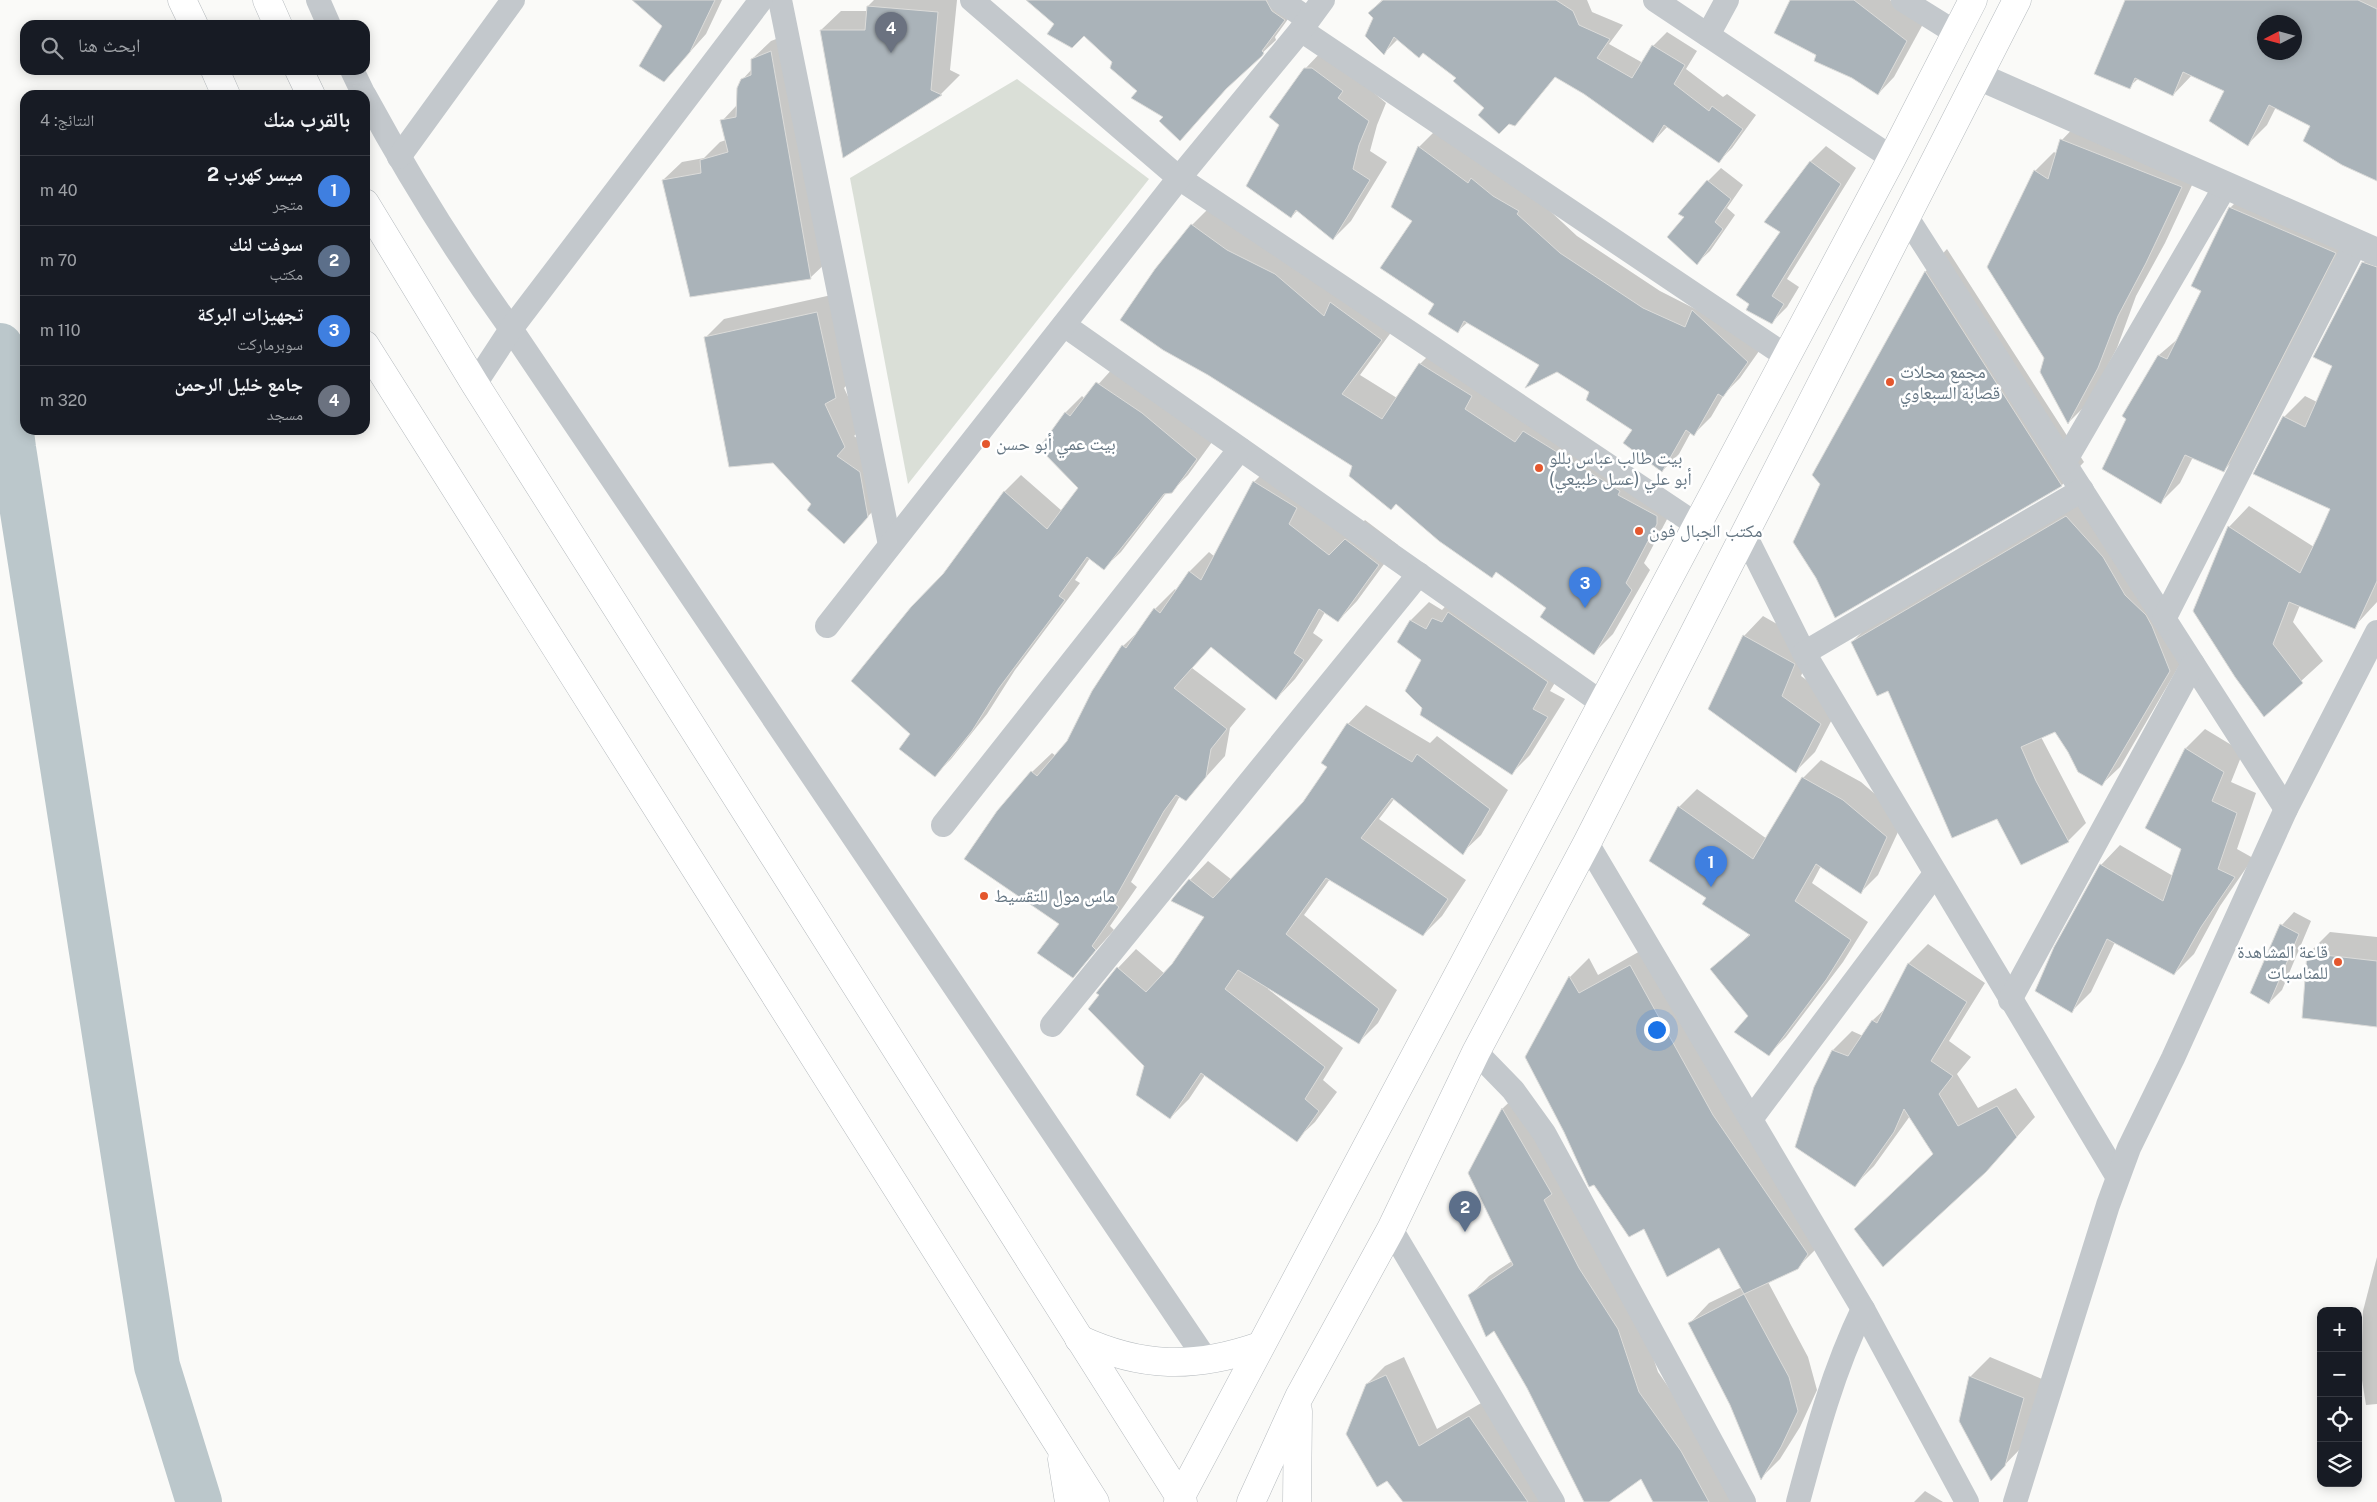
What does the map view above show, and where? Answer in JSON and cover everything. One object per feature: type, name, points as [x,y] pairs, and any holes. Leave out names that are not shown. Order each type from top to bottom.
[{"type":"main road","points":[[182,0],[192,20]]},
{"type":"main road","points":[[267,0],[276,20]]},
{"type":"main road","points":[[1180,1500],[1260,1346],[1892,158],[1973,0]]},
{"type":"main road","points":[[1251,1502],[1299,1398],[1391,1229],[1476,1052],[1587,843],[2017,0]]},
{"type":"main road","points":[[217,75],[224,90]]},
{"type":"main road","points":[[301,75],[309,90]]},
{"type":"main road","points":[[370,211],[475,384],[1180,1500]]},
{"type":"main road","points":[[370,353],[1095,1502]]},
{"type":"main road","points":[[1079,1339],[1102,1350],[1151,1362],[1207,1361],[1234,1355],[1260,1346]]},
{"type":"main road","points":[[1297,1502],[1296,1456],[1299,1398]]},
{"type":"main road","points":[[1060,1447],[1069,1502]]},
{"type":"street","points":[[318,0],[327,20]]},
{"type":"street","points":[[399,157],[513,0]]},
{"type":"street","points":[[475,384],[511,329],[761,0]]},
{"type":"street","points":[[780,0],[890,545]]},
{"type":"street","points":[[972,0],[1179,178],[1697,525]]},
{"type":"street","points":[[1280,0],[1305,24],[1786,356]]},
{"type":"street","points":[[827,626],[1179,178],[1323,0]]},
{"type":"street","points":[[1655,0],[1892,158]]},
{"type":"street","points":[[1708,35],[1727,0]]},
{"type":"street","points":[[1903,0],[1956,33]]},
{"type":"street","points":[[354,75],[362,90]]},
{"type":"street","points":[[1978,76],[2366,247],[2164,619]]},
{"type":"street","points":[[370,105],[433,216],[1207,1361]]},
{"type":"street","points":[[2064,463],[2226,186]]},
{"type":"street","points":[[1906,216],[2286,809]]},
{"type":"street","points":[[1064,324],[1602,704]]},
{"type":"street","points":[[942,825],[1240,449]]},
{"type":"street","points":[[1804,652],[2082,490]]},
{"type":"street","points":[[1745,535],[1804,652],[2010,1000],[2117,1176]]},
{"type":"street","points":[[1052,1025],[1419,574]]},
{"type":"street","points":[[2015,1502],[2117,1176],[2286,809],[2377,632]]},
{"type":"street","points":[[2010,1000],[2193,664]]},
{"type":"street","points":[[1587,843],[1864,1309],[1967,1502]]},
{"type":"street","points":[[1751,1119],[1935,874]]},
{"type":"street","points":[[1476,1052],[1513,1090],[1544,1133],[1744,1502]]},
{"type":"street","points":[[1391,1229],[1553,1502]]},
{"type":"street","points":[[1798,1502],[1831,1383],[1846,1345],[1864,1309]]},
{"type":"shaded area","points":[[1017,79],[1149,179],[908,484],[850,178]]},
{"type":"building","points":[[632,0],[715,0],[690,52],[664,82],[639,66],[662,26]]},
{"type":"building","points":[[1026,0],[1266,0],[1272,11],[1285,20],[1262,51],[1264,53],[1262,56],[1226,89],[1180,141],[1159,121],[1163,117],[1131,98],[1137,91],[1110,68],[1112,62],[1084,36],[1072,48],[1047,34],[1054,24]]},
{"type":"building","points":[[1383,0],[1556,0],[1573,11],[1579,25],[1610,39],[1597,58],[1632,78],[1652,45],[1685,65],[1674,84],[1709,111],[1712,106],[1743,129],[1719,163],[1664,125],[1653,143],[1584,94],[1555,77],[1515,126],[1509,124],[1499,134],[1478,115],[1484,108],[1453,81],[1456,78],[1423,53],[1419,58],[1394,37],[1384,55],[1365,36],[1373,18],[1368,13]]},
{"type":"building","points":[[1790,0],[1854,0],[1907,41],[1878,95],[1852,78],[1814,61],[1816,55],[1774,33]]},
{"type":"building","points":[[2125,0],[2358,0],[2377,9],[2377,181],[2342,165],[2303,141],[2310,126],[2269,105],[2248,146],[2209,121],[2224,91],[2183,72],[2173,96],[2135,78],[2130,89],[2094,74]]},
{"type":"building","points":[[867,6],[938,12],[931,90],[942,95],[843,158],[820,30],[865,30]]},
{"type":"building","points":[[771,51],[811,279],[690,297],[662,180],[701,173],[700,160],[728,152],[720,120],[736,117],[737,88],[741,79],[751,75],[751,59]]},
{"type":"building","points":[[1304,68],[1312,68],[1343,91],[1338,98],[1369,121],[1359,145],[1353,169],[1370,180],[1333,240],[1296,210],[1291,218],[1246,186],[1279,125],[1269,117]]},
{"type":"building","points":[[2060,139],[2182,187],[2146,263],[2118,316],[2098,368],[2068,424],[2040,372],[2044,358],[1987,267],[2034,170],[2048,179]]},
{"type":"building","points":[[1418,146],[1468,183],[1471,178],[1493,196],[1519,211],[1517,214],[1560,253],[1643,308],[1685,327],[1692,310],[1748,362],[1723,397],[1718,394],[1694,436],[1686,430],[1662,472],[1623,443],[1632,430],[1586,400],[1589,392],[1557,372],[1525,388],[1539,365],[1464,321],[1458,333],[1428,314],[1434,304],[1380,268],[1412,221],[1391,207]]},
{"type":"building","points":[[1810,161],[1841,184],[1772,296],[1784,304],[1772,324],[1746,310],[1749,304],[1736,295],[1780,232],[1764,222]]},
{"type":"building","points":[[1707,180],[1731,199],[1715,222],[1723,229],[1697,265],[1667,237],[1684,217],[1678,214]]},
{"type":"building","points":[[2229,207],[2336,253],[2224,472],[2185,455],[2161,504],[2102,469],[2126,419],[2122,416],[2158,355],[2167,359],[2201,291],[2191,286]]},
{"type":"building","points":[[1191,224],[1227,250],[1275,274],[1324,316],[1330,302],[1382,340],[1342,394],[1382,419],[1419,363],[1472,396],[1465,409],[1515,442],[1523,431],[1620,491],[1618,495],[1657,516],[1657,524],[1626,583],[1632,590],[1594,655],[1540,617],[1546,608],[1496,572],[1492,578],[1439,541],[1396,504],[1391,510],[1349,476],[1352,466],[1208,375],[1163,350],[1120,320],[1155,269]]},
{"type":"building","points":[[2362,262],[2377,267],[2377,581],[2355,629],[2289,602],[2273,644],[2303,683],[2264,717],[2235,677],[2193,611],[2228,526],[2300,573],[2318,536],[2330,509],[2253,474],[2283,416],[2305,427],[2332,366],[2313,357]]},
{"type":"building","points":[[1925,271],[2062,486],[1835,618],[1816,578],[1793,542],[1820,484],[1812,475]]},
{"type":"building","points":[[817,312],[836,398],[825,404],[845,447],[837,456],[860,472],[868,517],[844,544],[807,510],[811,504],[773,463],[729,467],[704,337]]},
{"type":"building","points":[[1096,382],[1142,413],[1197,459],[1172,493],[1164,494],[1104,570],[1087,557],[1059,596],[1065,600],[999,688],[972,731],[935,777],[899,749],[910,734],[851,681],[911,607],[943,574],[1004,491],[1047,529],[1078,488],[1039,448],[1065,412],[1070,416]]},
{"type":"building","points":[[1253,481],[1297,508],[1289,524],[1329,555],[1345,539],[1379,565],[1338,622],[1319,609],[1294,653],[1304,660],[1276,700],[1211,647],[1174,688],[1227,729],[1211,749],[1206,777],[1186,801],[1176,795],[1164,811],[1113,902],[1119,907],[1092,946],[1096,950],[1073,978],[1037,953],[1059,924],[964,859],[997,811],[1031,771],[1037,776],[1067,741],[1092,691],[1122,645],[1126,648],[1154,608],[1160,613],[1189,571],[1201,580]]},
{"type":"building","points":[[2066,516],[2103,557],[2125,595],[2146,615],[2170,671],[2102,786],[2078,772],[2055,732],[2021,747],[2036,781],[2069,842],[2021,865],[1997,819],[1952,838],[1888,691],[1877,696],[1851,642]]},
{"type":"building","points":[[1448,612],[1548,682],[1533,709],[1548,717],[1512,775],[1420,715],[1422,708],[1405,691],[1421,660],[1397,642],[1410,620],[1426,629],[1432,618],[1442,622]]},
{"type":"building","points":[[1743,635],[1795,664],[1782,696],[1821,724],[1796,773],[1708,709]]},
{"type":"building","points":[[1347,723],[1412,762],[1417,754],[1490,809],[1463,855],[1392,798],[1361,838],[1448,899],[1423,936],[1326,878],[1286,934],[1379,1009],[1359,1044],[1238,970],[1225,989],[1325,1067],[1305,1099],[1319,1111],[1297,1142],[1201,1073],[1170,1119],[1136,1095],[1144,1066],[1088,1009],[1099,995],[1096,993],[1117,967],[1146,992],[1172,964],[1204,917],[1171,901],[1173,898],[1189,879],[1213,898],[1303,802],[1327,767],[1321,763]]},
{"type":"building","points":[[2185,748],[2224,772],[2212,801],[2237,813],[2218,869],[2235,877],[2201,927],[2174,975],[2107,939],[2072,1013],[2035,991],[2054,947],[2100,864],[2163,901],[2181,849],[2145,828]]},
{"type":"building","points":[[1802,777],[1843,800],[1887,837],[1861,894],[1816,864],[1795,901],[1851,940],[1826,980],[1769,1056],[1734,1032],[1748,1016],[1710,969],[1750,935],[1702,904],[1706,898],[1649,861],[1678,806],[1753,859]]},
{"type":"building","points":[[2280,924],[2299,934],[2269,1004],[2250,993]]},
{"type":"building","points":[[2307,953],[2377,961],[2377,1027],[2302,1018]]},
{"type":"building","points":[[1908,963],[1967,1002],[1931,1061],[1953,1076],[1939,1094],[1958,1126],[1997,1106],[2017,1137],[1986,1172],[1883,1267],[1854,1229],[1933,1154],[1904,1109],[1894,1132],[1855,1187],[1795,1147],[1814,1087],[1832,1050],[1848,1056],[1872,1020],[1877,1023]]},
{"type":"building","points":[[1630,965],[1713,1115],[1808,1254],[1798,1269],[1744,1294],[1719,1248],[1667,1277],[1644,1229],[1629,1237],[1594,1185],[1589,1187],[1564,1132],[1525,1057],[1569,976],[1579,993]]},
{"type":"building","points":[[1502,1108],[1552,1194],[1544,1200],[1579,1268],[1618,1329],[1639,1392],[1681,1451],[1709,1502],[1653,1502],[1641,1479],[1609,1502],[1584,1502],[1527,1388],[1494,1331],[1486,1337],[1468,1295],[1513,1265],[1468,1173]]},
{"type":"building","points":[[1744,1294],[1789,1377],[1798,1411],[1781,1447],[1761,1480],[1730,1405],[1688,1323]]},
{"type":"building","points":[[1386,1375],[1419,1446],[1469,1416],[1528,1502],[1403,1502],[1387,1481],[1377,1487],[1346,1434],[1366,1384]]},
{"type":"building","points":[[1969,1376],[2024,1398],[2005,1466],[1991,1481],[1959,1421]]},
{"type":"waterway","points":[[0,346],[13,448],[157,1366],[199,1502]]},
{"type":"waterway","points":[[0,446],[13,448]]},
{"type":"place","name":"جامع خليل الرحمن","points":[[891,53]]},
{"type":"place","name":"مجمع محلات قصابة السبعاوي","points":[[1890,382]]},
{"type":"place","name":"بيت عمي أبو حسن","points":[[986,444]]},
{"type":"place","name":"بيت طالب عباس بللو أبو علي (عسل طبيعي)","points":[[1539,468]]},
{"type":"place","name":"مكتب الجبال فون","points":[[1639,531]]},
{"type":"place","name":"تجهيزات البركة","points":[[1585,608]]},
{"type":"place","name":"ميسر كهرب 2","points":[[1711,887]]},
{"type":"place","name":"ماس مول للتقسيط","points":[[984,896]]},
{"type":"place","name":"قاعة المشاهدة للمناسبات","points":[[2338,962]]},
{"type":"place","name":"سوفت لنك","points":[[1465,1232]]}]
